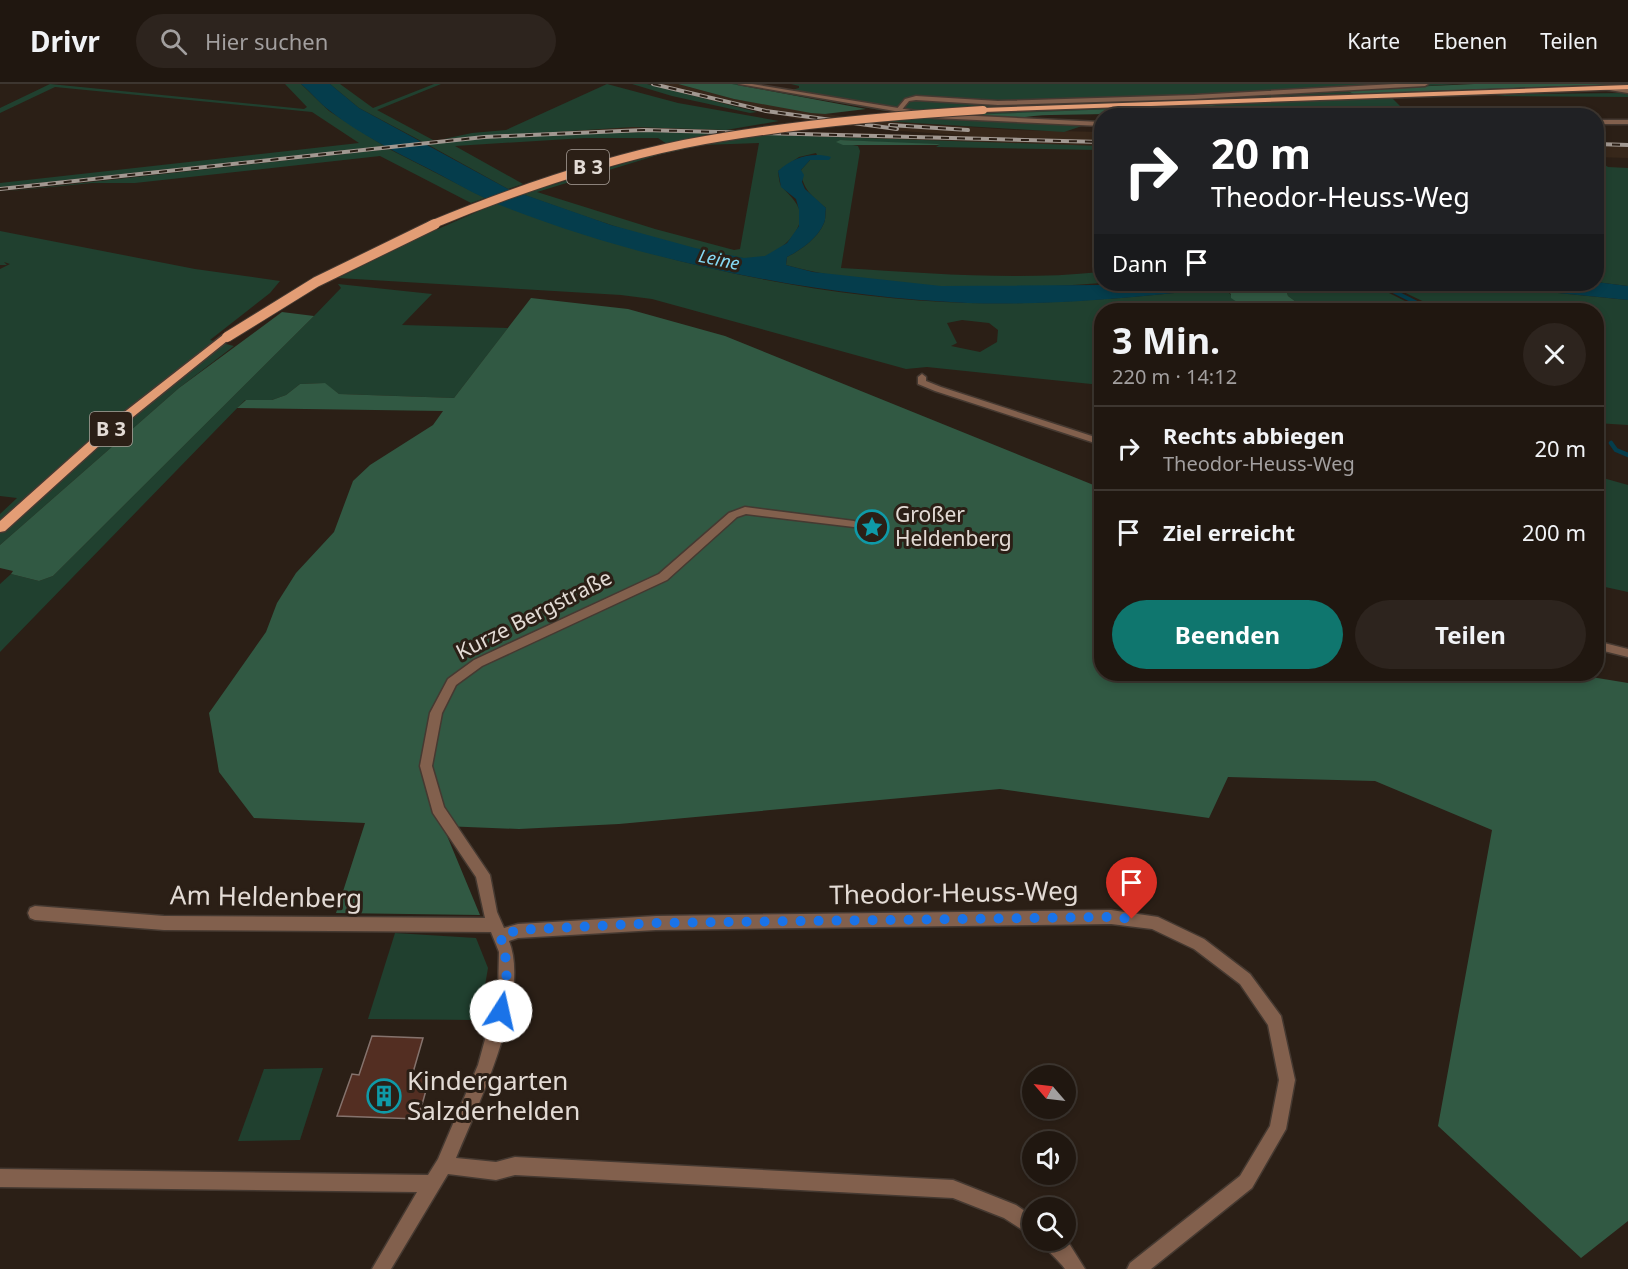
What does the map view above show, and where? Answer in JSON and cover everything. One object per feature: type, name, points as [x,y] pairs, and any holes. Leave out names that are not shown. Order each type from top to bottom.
[{"type":"main road","name":"B 3","points":[[0,528],[108,431],[227,337],[314,282],[400,238],[484,202],[566,174],[673,146],[776,127],[875,116],[1604,88],[1628,89]]},
{"type":"street","points":[[742,84],[898,111],[967,119],[1094,123]]},
{"type":"street","points":[[898,111],[907,100],[916,98],[1009,103],[1194,97],[1425,84]]},
{"type":"street","points":[[1604,122],[1628,123]]},
{"type":"street","points":[[922,377],[921,382],[938,389],[1094,440]]},
{"type":"street","name":"Kurze Bergstraße","points":[[381,1269],[444,1165],[486,1066],[507,992],[506,952],[490,912],[483,875],[438,808],[426,766],[436,713],[452,682],[478,663],[663,577],[733,515],[745,510],[854,524]]},
{"type":"street","points":[[1604,647],[1628,653]]},
{"type":"street","name":"Am Heldenberg","points":[[35,912],[164,922],[498,930]]},
{"type":"street","name":"Theodor-Heuss-Weg","points":[[498,930],[656,923],[1112,917],[1153,922],[1199,944],[1245,980],[1275,1022],[1287,1080],[1278,1130],[1246,1182],[1136,1269]]},
{"type":"street","points":[[444,1165],[496,1172],[515,1166],[953,1189],[1010,1211],[1022,1220]]},
{"type":"street","points":[[0,1178],[433,1184]]},
{"type":"street","points":[[1064,1251],[1076,1269]]},
{"type":"shaded area","points":[[647,84],[678,84],[734,99],[864,120],[1015,130],[1094,132],[1094,146],[655,132],[533,134],[459,141],[458,138],[633,127],[971,136],[887,130],[798,119],[690,97]]},
{"type":"shaded area","points":[[1604,142],[1628,143],[1628,158],[1604,157]]},
{"type":"shaded area","points":[[368,148],[371,150],[120,178],[122,174]]},
{"type":"green space","points":[[50,84],[304,109],[307,107],[285,84],[301,84],[329,111],[384,146],[0,187],[0,183],[359,143],[312,112],[55,87],[0,113],[0,108]]},
{"type":"green space","points":[[330,84],[340,84],[373,108],[434,84],[441,84],[377,110],[433,140],[423,142],[359,108]]},
{"type":"green space","points":[[607,84],[678,103],[779,121],[726,130],[633,127],[444,139],[472,133],[506,130]]},
{"type":"green space","points":[[632,84],[647,84],[757,112],[750,113],[672,96]]},
{"type":"green space","points":[[678,84],[732,84],[866,109],[825,114],[811,113],[734,99]]},
{"type":"green space","points":[[730,84],[755,84],[794,91],[792,90],[799,86],[791,84],[1458,84],[1347,91],[1354,94],[1464,90],[1471,95],[1392,98],[1402,108],[1094,108],[1094,111],[971,115],[1094,121],[1094,126],[1082,126],[1064,132],[864,120],[956,109],[886,111]]},
{"type":"green space","points":[[1474,84],[1622,84],[1354,94],[1345,90]]},
{"type":"green space","points":[[1628,93],[1628,97],[1495,96],[1513,94]]},
{"type":"green space","points":[[1211,105],[1216,106],[1206,108],[1138,108]]},
{"type":"green space","points":[[1094,110],[1094,114],[1000,119],[969,115]]},
{"type":"green space","points":[[713,133],[667,144],[658,138],[584,138],[455,146],[523,184],[508,189],[427,144],[533,134]]},
{"type":"green space","points":[[748,134],[1094,146],[1094,150],[936,147],[939,145],[840,140],[837,142],[858,146],[860,151],[841,268],[1003,276],[1094,273],[1094,284],[1024,287],[901,284],[822,273],[786,265],[787,257],[813,239],[825,221],[826,208],[809,192],[803,182],[801,170],[810,160],[819,159],[816,153],[799,157],[778,171],[781,185],[799,210],[800,221],[796,232],[788,241],[764,257],[744,258],[682,246],[608,224],[522,194],[658,153]],"holes":[[[759,143],[740,249],[734,250],[655,229],[537,192],[658,155],[703,145]]]},
{"type":"green space","points":[[840,140],[940,145],[843,145],[836,142]]},
{"type":"green space","points":[[389,149],[485,198],[471,203],[380,156],[135,183],[92,183],[0,192]]},
{"type":"green space","points":[[1604,164],[1608,167],[1628,168],[1628,286],[1604,283]]},
{"type":"green space","points":[[497,203],[610,242],[669,258],[729,272],[851,294],[970,303],[1034,303],[1192,291],[1227,291],[1241,303],[1094,303],[1094,384],[927,367],[906,369],[652,299],[621,295],[338,278],[413,240]],"holes":[[[962,320],[989,323],[998,330],[997,342],[980,352],[951,346],[957,343],[947,323]]]},
{"type":"green space","points":[[0,231],[195,269],[280,281],[270,293],[210,340],[234,346],[179,388],[0,545],[0,514],[17,498],[0,496],[0,269],[10,264],[4,262],[7,265],[0,265]]},
{"type":"green space","points":[[338,284],[432,294],[402,325],[508,328],[454,398],[339,394],[324,383],[300,384],[286,395],[272,400],[245,400],[0,652],[0,584],[11,574],[39,581],[53,576],[314,316],[341,288]]},
{"type":"green space","points":[[1227,291],[1286,291],[1288,296],[1298,303],[1238,303],[1231,298],[1231,294]]},
{"type":"green space","points":[[1286,291],[1385,291],[1409,303],[1298,303],[1288,296]]},
{"type":"green space","points":[[1402,291],[1539,291],[1628,300],[1628,425],[1604,424],[1604,303],[1426,303]]},
{"type":"green space","points":[[531,298],[628,309],[725,336],[1094,485],[1094,681],[1604,681],[1604,679],[1628,683],[1628,1221],[1581,1258],[1438,1126],[1492,830],[1375,781],[1228,777],[1209,818],[1000,789],[619,824],[519,829],[443,826],[480,915],[336,913],[365,823],[254,818],[219,772],[209,713],[266,632],[277,603],[296,573],[334,532],[353,481],[370,465],[433,425],[443,411],[237,408],[246,400],[272,400],[286,395],[300,384],[325,383],[339,394],[454,398]]},
{"type":"green space","points":[[282,312],[314,316],[53,576],[39,581],[11,574],[13,571],[0,568],[0,545],[179,388]]},
{"type":"green space","points":[[1604,478],[1628,485],[1628,592],[1604,587]]},
{"type":"green space","points":[[395,933],[476,938],[488,968],[479,1020],[368,1019]]},
{"type":"green space","points":[[323,1068],[300,1140],[238,1141],[264,1069]]},
{"type":"water","name":"Leine","points":[[301,84],[330,84],[359,108],[508,189],[611,225],[695,248],[744,258],[765,256],[787,243],[799,226],[799,210],[796,199],[781,187],[778,171],[797,159],[817,155],[831,157],[829,160],[810,160],[801,170],[804,175],[802,182],[805,189],[826,208],[825,221],[813,239],[787,257],[786,265],[813,272],[941,286],[1094,285],[1094,291],[1188,291],[1072,302],[967,303],[850,293],[729,272],[611,243],[500,205],[403,156],[326,108]]},
{"type":"water","points":[[1604,283],[1628,286],[1628,300],[1539,291],[1604,291]]},
{"type":"building","name":"Kindergarten Salzderhelden","points":[[372,1036],[423,1038],[412,1076],[430,1076],[418,1119],[337,1116],[352,1074],[359,1075]]},
{"type":"waterway","points":[[1393,291],[1417,303]]},
{"type":"waterway","points":[[1611,443],[1616,450],[1628,455]]},
{"type":"railway","points":[[653,84],[766,111],[897,129]]},
{"type":"railway","points":[[890,125],[968,130]]},
{"type":"railway","points":[[0,189],[484,137],[644,130],[1094,142]]},
{"type":"railway","points":[[1604,144],[1628,145]]},
{"type":"place","name":"Großer Heldenberg","points":[[872,527]]},
{"type":"place","name":"Kindergarten Salzderhelden","points":[[384,1096]]},
{"type":"route","points":[[501,1011],[507,992],[506,952],[500,936],[518,930],[656,923],[1112,917],[1132,919]]}]
